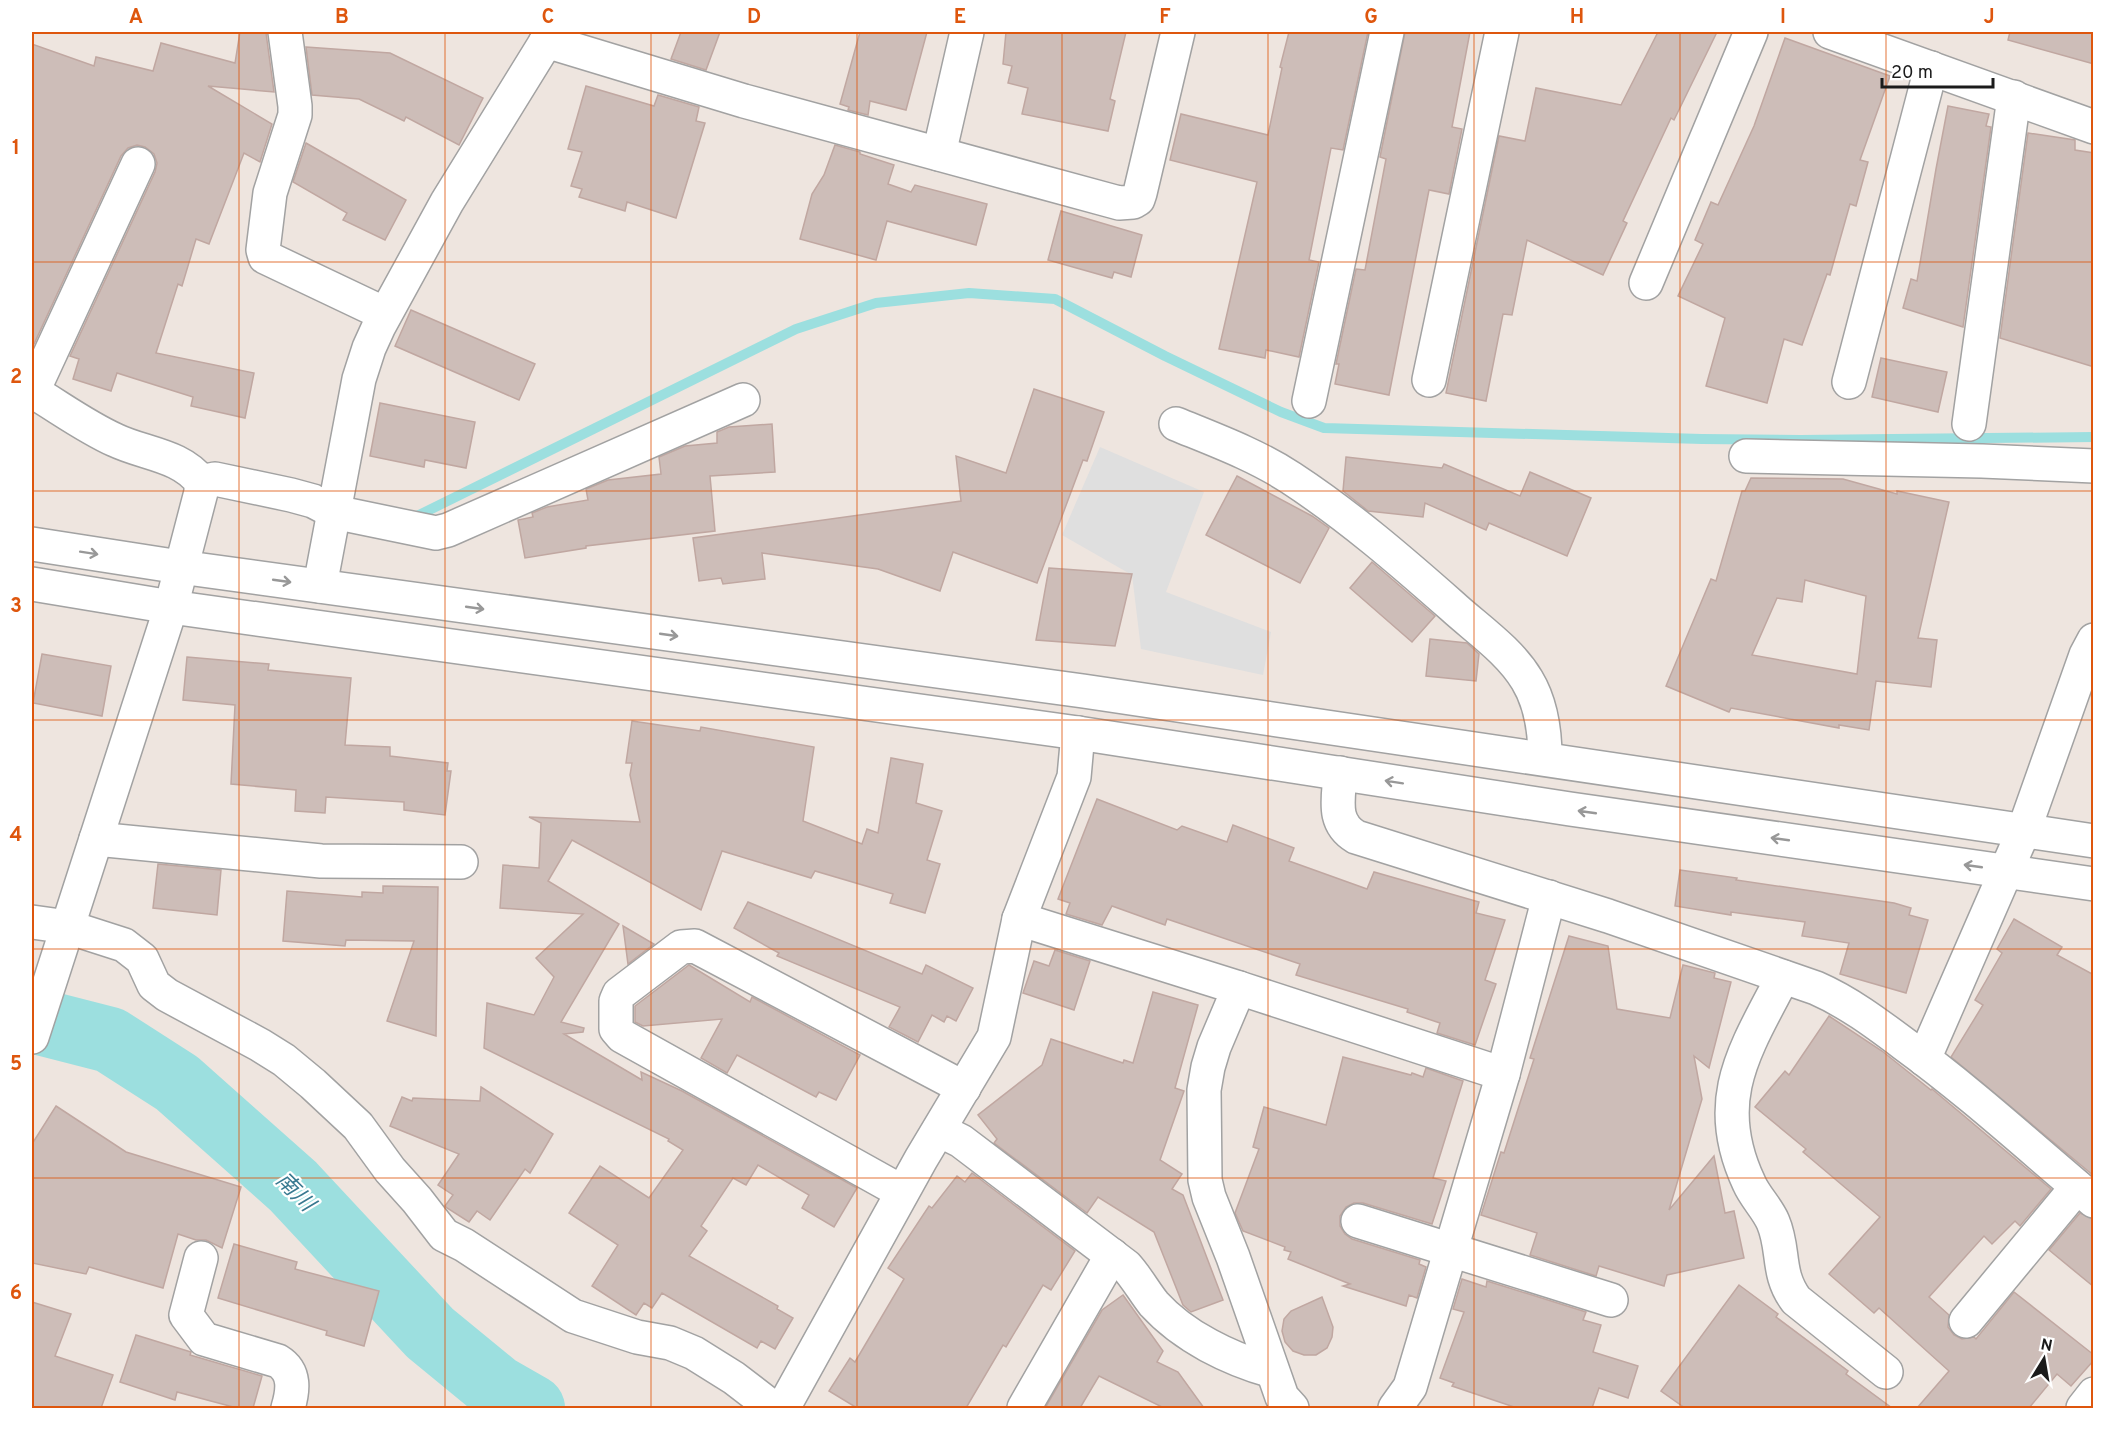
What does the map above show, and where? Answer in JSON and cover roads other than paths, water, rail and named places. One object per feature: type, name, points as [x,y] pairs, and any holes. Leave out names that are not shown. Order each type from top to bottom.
[{"type":"street","points":[[285,32],[295,115],[270,193],[263,250],[265,258],[385,314]]},
{"type":"street","points":[[939,154],[967,32]]},
{"type":"street","points":[[320,586],[359,379],[369,348],[385,314],[447,202],[549,36],[744,101],[1119,203],[1133,202],[1138,199],[1178,32]]},
{"type":"street","points":[[1309,401],[1387,32]]},
{"type":"street","points":[[1429,380],[1502,32]]},
{"type":"street","points":[[1646,283],[1750,32]]},
{"type":"street","points":[[1830,32],[1867,38],[1931,69],[2094,127]]},
{"type":"street","points":[[1849,382],[1931,69]]},
{"type":"street","points":[[1969,424],[2014,97]]},
{"type":"street","points":[[32,1037],[171,607],[201,492],[201,482],[194,471],[182,464],[115,441],[32,391],[138,164]]},
{"type":"street","points":[[201,482],[215,479],[291,495],[313,501],[334,512],[427,532],[448,530],[742,400]]},
{"type":"street","points":[[1176,424],[1227,445],[1290,477],[1337,510],[1514,661],[1528,681],[1536,702],[1545,732],[1545,758]]},
{"type":"street","points":[[1746,456],[2094,466]]},
{"type":"street","points":[[32,544],[180,567],[1083,691],[2094,841]]},
{"type":"street","points":[[32,584],[171,607],[1078,733],[1570,809],[2094,884]]},
{"type":"street","points":[[1924,1059],[2024,830],[2086,655],[2094,640]]},
{"type":"street","points":[[783,1408],[902,1192],[994,1037],[1019,919],[1074,777],[1078,733]]},
{"type":"street","points":[[1340,773],[1338,815],[1347,832],[1356,837],[1549,897],[1816,988],[1859,1010],[1924,1059],[2085,1194],[1966,1321]]},
{"type":"street","points":[[96,839],[321,861],[461,862]]},
{"type":"street","points":[[1395,1408],[1410,1387],[1451,1251],[1503,1074],[1549,897]]},
{"type":"street","points":[[1019,919],[1503,1074]]},
{"type":"street","points":[[32,922],[68,927],[124,945],[142,959],[154,985],[167,995],[284,1060],[358,1126],[390,1170],[444,1235],[464,1245],[573,1316],[637,1337],[670,1343],[694,1353],[734,1377],[773,1408]]},
{"type":"street","points":[[902,1192],[622,1036],[616,1029],[616,1001],[619,994],[681,947],[695,946],[964,1088]]},
{"type":"street","points":[[1783,977],[1752,1037],[1735,1082],[1731,1108],[1737,1148],[1749,1183],[1773,1223],[1787,1287],[1797,1300],[1886,1372]]},
{"type":"street","points":[[1239,988],[1208,1067],[1204,1090],[1205,1180],[1209,1197],[1233,1257],[1272,1371],[1282,1397],[1292,1408]]},
{"type":"street","points":[[939,1130],[961,1142],[1126,1266],[1139,1280],[1154,1303],[1191,1334],[1247,1364],[1272,1371]]},
{"type":"street","points":[[1358,1221],[1611,1300]]},
{"type":"street","points":[[1024,1408],[1112,1255]]},
{"type":"street","points":[[201,1258],[186,1315],[204,1339],[284,1364],[294,1391],[288,1408]]},
{"type":"street","points":[[2083,1408],[2094,1394]]},
{"type":"waterway","points":[[413,518],[796,329],[876,303],[969,293],[1055,299],[1281,412],[1324,428],[1702,439],[2094,437]]},
{"type":"waterway","name":"南川","points":[[32,1020],[110,1040],[177,1083],[293,1186],[430,1333],[497,1388],[532,1408]]}]
